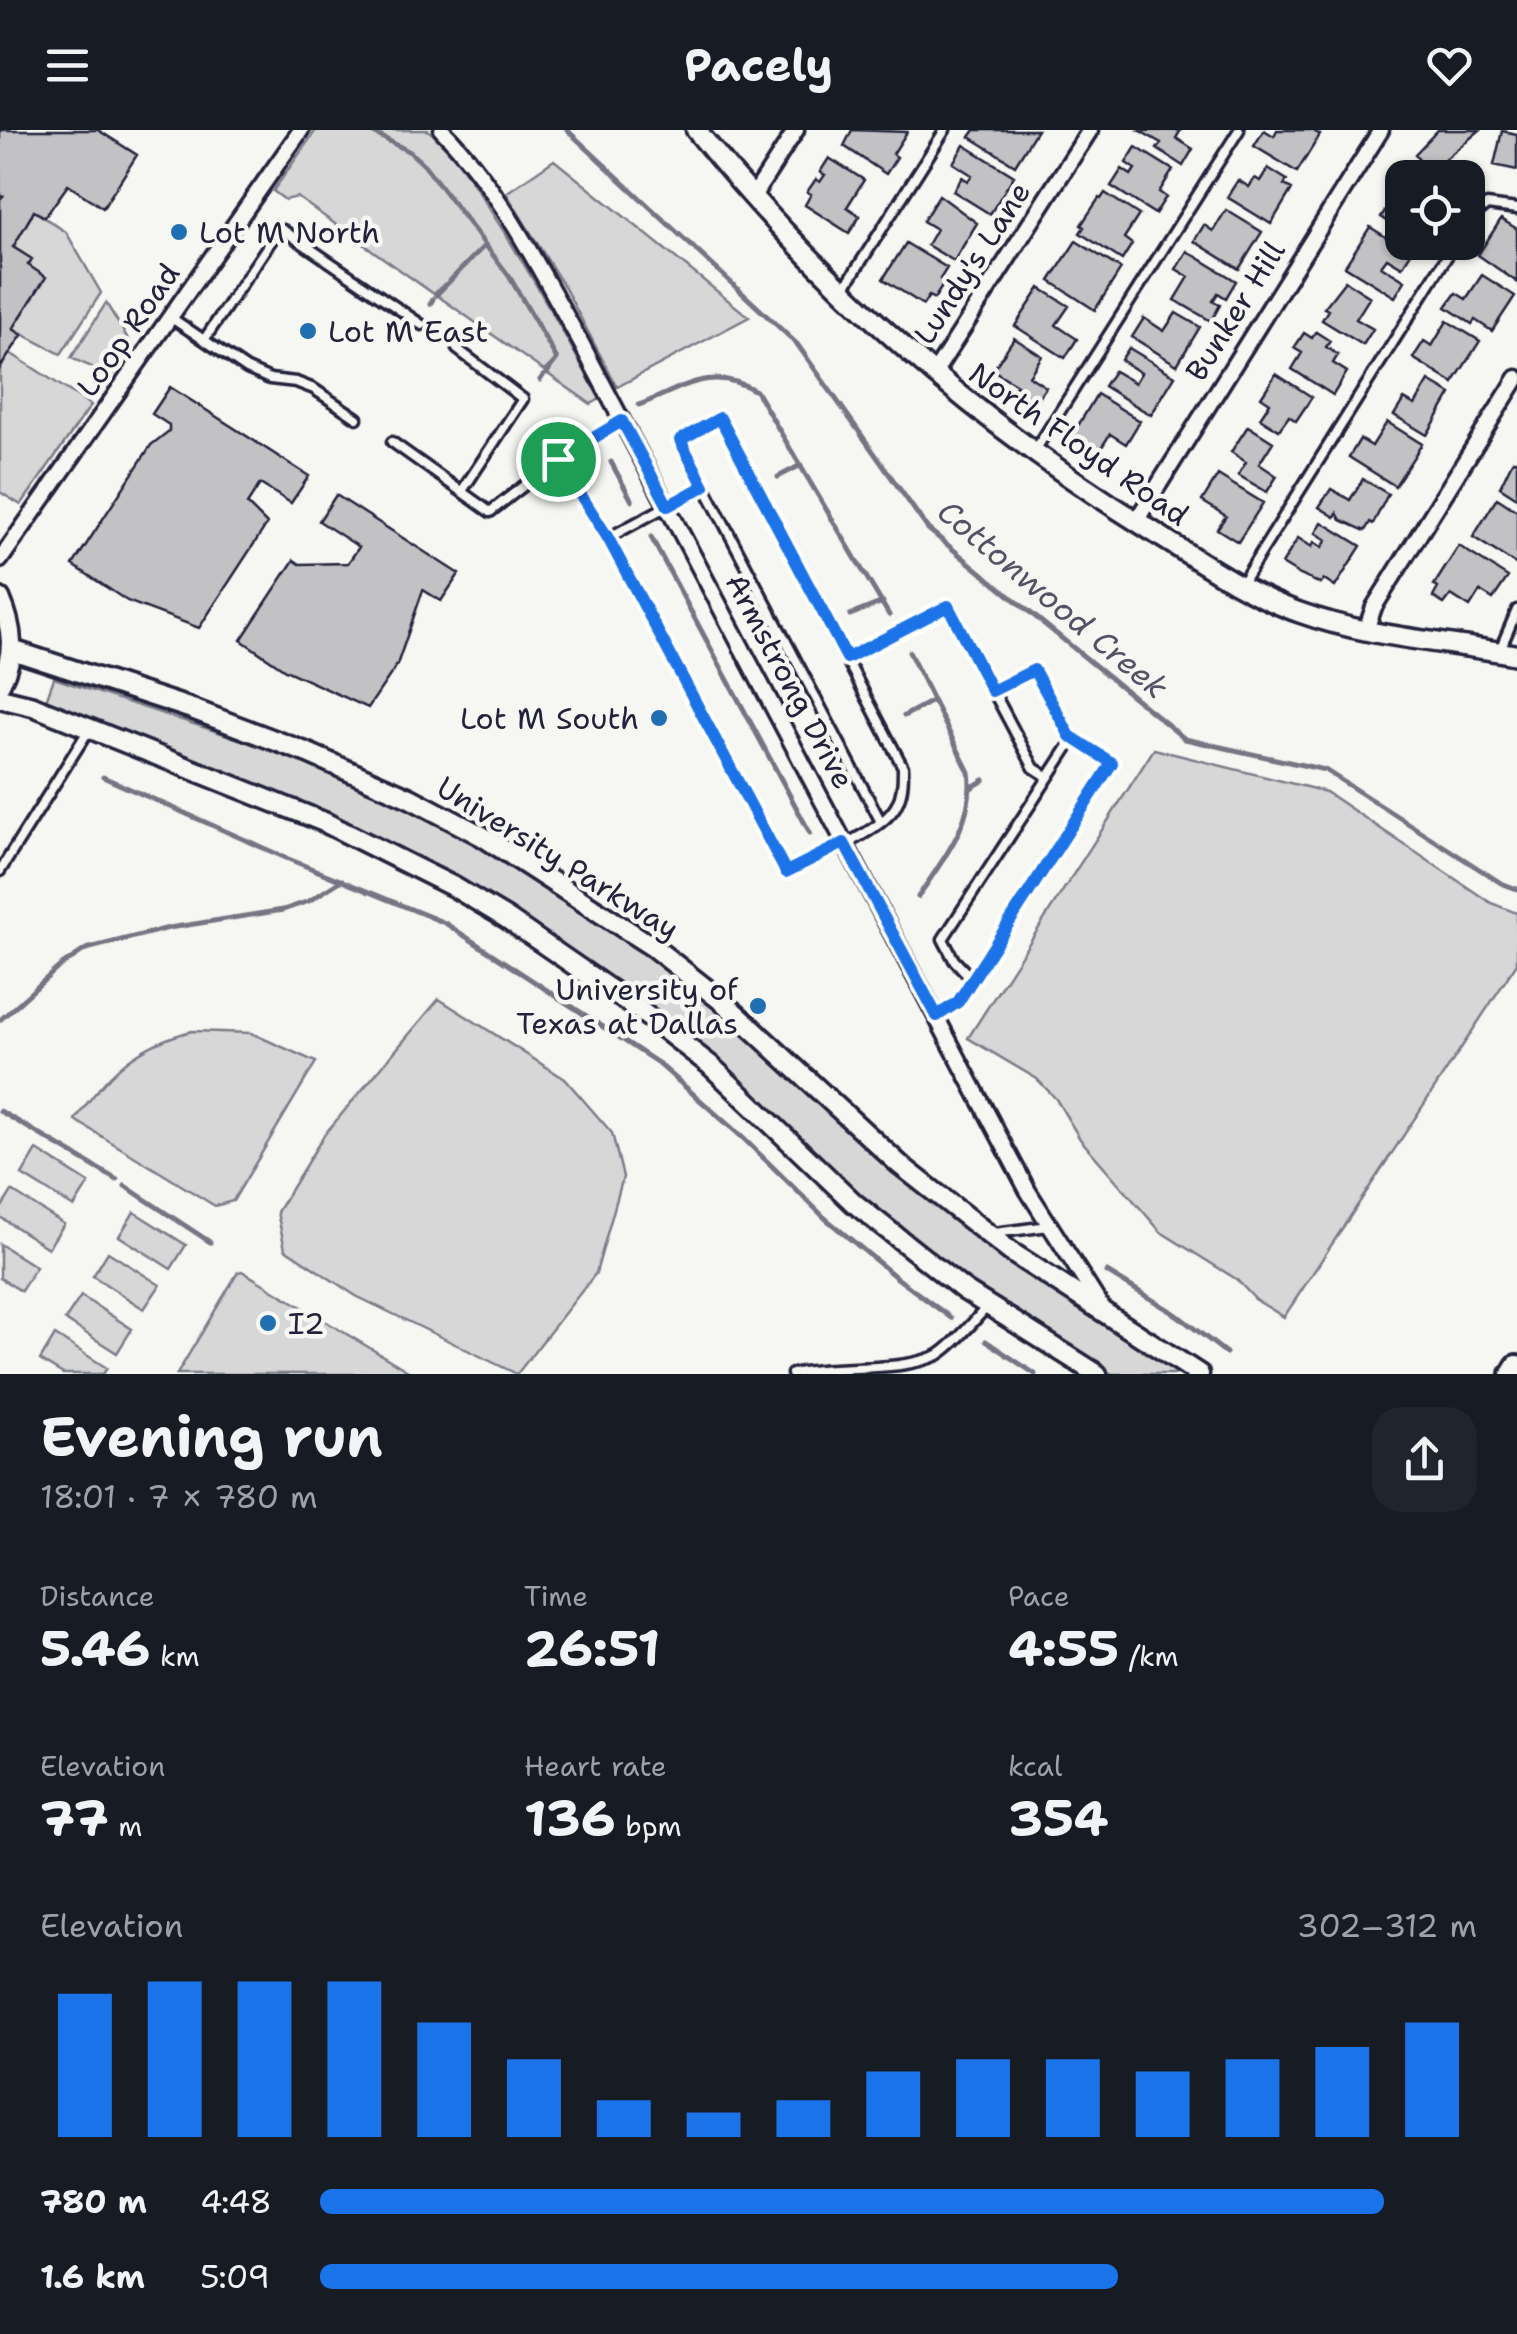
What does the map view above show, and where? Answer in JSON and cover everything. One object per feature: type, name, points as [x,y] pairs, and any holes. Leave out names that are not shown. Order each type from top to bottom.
[{"type":"main road","points":[[1512,1374],[1517,1366]]},
{"type":"street","name":"Loop Road","points":[[0,560],[301,130]]},
{"type":"street","name":"Armstrong Drive","points":[[442,130],[469,160],[522,240],[668,506],[1049,1226],[1108,1317]]},
{"type":"street","name":"North Floyd Road","points":[[696,130],[752,198],[933,376],[1034,452],[1136,521],[1240,586],[1306,615],[1366,630],[1508,654]]},
{"type":"street","points":[[752,198],[796,130]]},
{"type":"street","name":"Lundy's Lane","points":[[933,376],[1090,130]]},
{"type":"street","name":"Bunker Hill","points":[[1136,521],[1381,130]]},
{"type":"street","points":[[1366,630],[1374,607],[1517,378]]},
{"type":"street","points":[[0,598],[9,620],[12,650],[0,684]]},
{"type":"street","name":"University Parkway","points":[[12,650],[192,709],[308,753],[410,798],[482,836],[653,946],[722,1002],[899,1164],[987,1234],[1199,1374]]},
{"type":"street","points":[[0,698],[33,706],[324,822],[454,888],[520,927],[710,1065],[864,1211],[988,1306],[1097,1374]]},
{"type":"lane","points":[[843,290],[944,130]]},
{"type":"lane","points":[[1034,452],[1239,130]]},
{"type":"lane","points":[[1485,207],[1517,209]]},
{"type":"lane","points":[[204,340],[275,235],[283,230],[422,325]]},
{"type":"lane","points":[[1240,586],[1445,260]]},
{"type":"lane","points":[[170,317],[246,370],[270,380],[296,382],[314,389],[357,418]]},
{"type":"lane","points":[[457,349],[524,399],[462,491]]},
{"type":"lane","points":[[558,459],[608,538],[786,872],[881,822],[895,809],[903,788],[902,768],[720,418],[680,440],[881,822]]},
{"type":"lane","points":[[392,442],[490,512],[558,459],[622,421]]},
{"type":"lane","points":[[608,538],[704,486]]},
{"type":"lane","points":[[847,658],[948,606],[1034,768],[1048,778]]},
{"type":"lane","points":[[1508,654],[1517,610]]},
{"type":"lane","points":[[937,1016],[958,1002],[1112,763],[1074,738],[1034,670],[992,691]]},
{"type":"lane","points":[[0,871],[90,728]]},
{"type":"lane","points":[[972,978],[954,960],[943,939],[1074,738]]},
{"type":"lane","points":[[987,1234],[1049,1226]]},
{"type":"lane","points":[[792,1374],[827,1368],[912,1365],[939,1354],[988,1306]]},
{"type":"shaded area","points":[[316,130],[428,130],[438,139],[464,170],[508,238],[600,399],[591,404],[548,374],[555,361],[544,371],[438,296],[445,283],[434,294],[297,197],[285,200],[273,191]]},
{"type":"shaded area","points":[[554,160],[749,317],[617,387],[565,288],[506,193]]},
{"type":"shaded area","points":[[34,211],[66,232],[101,293],[61,354],[13,329],[31,259],[13,247]]},
{"type":"shaded area","points":[[106,303],[133,347],[112,376],[71,358]]},
{"type":"shaded area","points":[[10,353],[91,405],[21,505],[0,492],[0,368]]},
{"type":"shaded area","points":[[54,678],[300,759],[411,809],[509,863],[651,955],[748,1035],[883,1159],[1000,1255],[1180,1374],[1112,1374],[974,1286],[860,1197],[707,1053],[622,985],[460,878],[317,809],[45,703]]},
{"type":"shaded area","points":[[1154,749],[1326,792],[1491,903],[1517,913],[1517,963],[1284,1317],[1256,1300],[1236,1279],[1161,1232],[1080,1139],[1056,1099],[1037,1079],[968,1038]]},
{"type":"shaded area","points":[[439,999],[565,1079],[612,1133],[623,1177],[596,1273],[517,1374],[356,1296],[285,1249],[277,1212],[324,1135]]},
{"type":"shaded area","points":[[192,1031],[251,1033],[316,1062],[233,1201],[215,1206],[75,1120],[111,1075],[138,1053]]},
{"type":"shaded area","points":[[37,1150],[89,1183],[74,1207],[22,1175]]},
{"type":"shaded area","points":[[12,1191],[64,1224],[48,1248],[0,1217]]},
{"type":"shaded area","points":[[134,1212],[186,1245],[171,1269],[119,1236]]},
{"type":"shaded area","points":[[0,1244],[36,1267],[21,1291],[0,1278]]},
{"type":"shaded area","points":[[108,1252],[160,1285],[144,1309],[93,1276]]},
{"type":"shaded area","name":"I2","points":[[242,1271],[413,1374],[177,1374]]},
{"type":"shaded area","points":[[81,1296],[132,1329],[117,1353],[65,1320]]},
{"type":"shaded area","points":[[55,1335],[107,1368],[103,1374],[63,1374],[40,1360]]},
{"type":"building","points":[[0,130],[98,130],[137,155],[103,208],[68,185],[45,217],[34,211],[13,247],[32,259],[28,265],[46,277],[13,329],[22,335],[0,368],[3,196]]},
{"type":"building","points":[[852,130],[907,132],[886,174],[844,146]]},
{"type":"building","points":[[975,130],[1037,130],[1015,165],[970,137]]},
{"type":"building","points":[[1181,130],[1176,138],[1193,149],[1183,166],[1157,149],[1161,143],[1140,131]]},
{"type":"building","points":[[1264,130],[1274,136],[1277,130],[1312,130],[1320,135],[1297,172],[1254,146]]},
{"type":"building","points":[[1438,130],[1480,130],[1444,160],[1420,160],[1415,154]]},
{"type":"building","points":[[1502,131],[1517,134],[1517,170],[1494,165]]},
{"type":"building","points":[[964,145],[1014,176],[990,214],[953,191],[962,177],[968,181],[972,175],[953,163]]},
{"type":"building","points":[[1136,147],[1173,170],[1159,192],[1166,197],[1155,214],[1111,186],[1122,169],[1131,175],[1135,169],[1126,163]]},
{"type":"building","points":[[829,158],[864,180],[847,207],[860,216],[849,233],[805,205],[811,194],[807,192],[816,179],[820,182],[825,175],[820,172]]},
{"type":"building","points":[[1268,168],[1287,180],[1284,185],[1292,189],[1271,224],[1227,197],[1238,180],[1249,187],[1255,178],[1260,181]]},
{"type":"building","points":[[1105,193],[1139,215],[1124,238],[1132,244],[1122,260],[1080,233],[1084,227],[1081,225]]},
{"type":"building","points":[[939,195],[977,223],[954,261],[927,245],[936,229],[923,221]]},
{"type":"building","points":[[1226,210],[1262,232],[1239,269],[1194,241],[1204,225],[1213,231]]},
{"type":"building","points":[[1501,219],[1517,229],[1517,282],[1485,260],[1485,244]]},
{"type":"building","points":[[1370,227],[1385,237],[1386,260],[1381,266],[1405,281],[1395,297],[1345,266]]},
{"type":"building","points":[[1076,241],[1121,269],[1095,310],[1050,281]]},
{"type":"building","points":[[906,243],[947,268],[940,279],[945,282],[934,299],[929,296],[923,305],[883,279]]},
{"type":"building","points":[[1187,251],[1236,281],[1226,298],[1218,293],[1213,301],[1220,305],[1211,321],[1175,300],[1189,277],[1176,269]]},
{"type":"building","points":[[1482,275],[1515,296],[1492,331],[1475,320],[1472,324],[1446,307],[1456,293],[1466,299]]},
{"type":"building","points":[[1345,281],[1370,297],[1356,319],[1373,329],[1363,345],[1322,320],[1328,310],[1324,308]]},
{"type":"building","points":[[1040,288],[1069,306],[1056,325],[1077,339],[1065,358],[1015,326]]},
{"type":"building","points":[[1176,313],[1200,327],[1177,365],[1132,337],[1144,318],[1164,331]]},
{"type":"building","points":[[1447,321],[1480,341],[1453,383],[1413,358],[1424,341],[1432,346]]},
{"type":"building","points":[[1316,332],[1330,341],[1326,347],[1338,355],[1333,363],[1347,372],[1333,395],[1292,369],[1302,353],[1294,348],[1304,333],[1312,338]]},
{"type":"building","points":[[1014,338],[1042,356],[1029,376],[1046,387],[1034,404],[1012,391],[1017,385],[993,370]]},
{"type":"building","points":[[1129,348],[1175,376],[1151,415],[1104,386],[1114,371],[1135,383],[1141,373],[1121,360]]},
{"type":"building","points":[[1276,374],[1312,397],[1296,421],[1289,416],[1279,430],[1260,418],[1270,403],[1261,397]]},
{"type":"building","points":[[1429,381],[1451,394],[1427,435],[1394,415],[1404,399],[1415,405]]},
{"type":"building","points":[[170,387],[309,476],[291,503],[260,484],[247,504],[267,524],[199,628],[127,601],[73,565],[151,445],[169,431],[169,425],[152,414]]},
{"type":"building","points":[[1097,394],[1140,421],[1126,444],[1110,434],[1100,450],[1073,434]]},
{"type":"building","points":[[1387,422],[1422,444],[1395,486],[1349,457],[1360,439],[1372,446]]},
{"type":"building","points":[[1248,426],[1273,442],[1259,464],[1277,476],[1267,492],[1238,475],[1246,462],[1231,452]]},
{"type":"building","points":[[1513,460],[1517,460],[1517,498],[1500,487]]},
{"type":"building","points":[[1218,475],[1263,503],[1238,542],[1217,529],[1226,516],[1202,501]]},
{"type":"building","points":[[1363,479],[1388,494],[1373,524],[1370,522],[1365,531],[1341,520],[1337,513],[1335,517],[1319,507],[1331,489],[1350,500]]},
{"type":"building","points":[[336,495],[459,574],[441,601],[423,590],[397,665],[368,708],[285,670],[241,640],[294,560],[300,564],[348,563],[359,547],[319,521]]},
{"type":"building","points":[[1497,498],[1517,511],[1517,565],[1473,537]]},
{"type":"building","points":[[1322,522],[1361,546],[1335,587],[1282,564],[1298,538],[1312,547],[1314,542],[1322,547],[1327,540],[1316,533]]},
{"type":"building","points":[[1459,546],[1508,577],[1493,599],[1480,591],[1470,607],[1451,595],[1444,604],[1433,597],[1438,588],[1434,585]]},
{"type":"waterway","points":[[368,130],[410,152],[425,166],[509,276],[557,359],[546,373]]},
{"type":"waterway","name":"Cottonwood Creek","points":[[567,130],[797,344],[928,529],[1185,739],[1325,770],[1501,883],[1517,889]]},
{"type":"waterway","points":[[436,295],[485,245]]},
{"type":"waterway","points":[[430,304],[433,299]]},
{"type":"waterway","points":[[540,380],[543,376]]},
{"type":"waterway","points":[[639,405],[711,379],[725,379],[756,391],[889,615]]},
{"type":"waterway","points":[[611,462],[632,501]]},
{"type":"waterway","points":[[778,477],[801,465]]},
{"type":"waterway","points":[[651,537],[810,833]]},
{"type":"waterway","points":[[850,615],[883,602]]},
{"type":"waterway","points":[[909,652],[969,772],[970,790],[956,838],[918,897]]},
{"type":"waterway","points":[[904,716],[932,701]]},
{"type":"waterway","points":[[103,777],[445,923],[658,1063],[825,1218],[951,1318]]},
{"type":"waterway","points":[[971,788],[984,780]]},
{"type":"waterway","points":[[0,1020],[59,967],[86,949],[169,928],[283,910],[309,901],[342,880]]},
{"type":"waterway","points":[[0,1111],[117,1180]]},
{"type":"waterway","points":[[125,1186],[210,1242]]},
{"type":"waterway","points":[[1107,1272],[1177,1315],[1226,1353]]},
{"type":"waterway","points":[[986,1341],[1035,1374]]},
{"type":"place","name":"Lot M North","points":[[179,232]]},
{"type":"place","name":"Lot M East","points":[[308,331]]},
{"type":"place","name":"Lot M South","points":[[659,718]]},
{"type":"place","name":"University of Texas at Dallas","points":[[758,1006]]},
{"type":"place","name":"I2","points":[[268,1323]]},
{"type":"route","points":[[720,418],[847,658],[948,606],[992,691],[1034,670],[1070,736],[1112,763],[958,1002],[937,1016],[844,843],[786,872],[608,538],[558,459],[622,421],[668,506],[704,486],[680,440],[720,418]]}]
